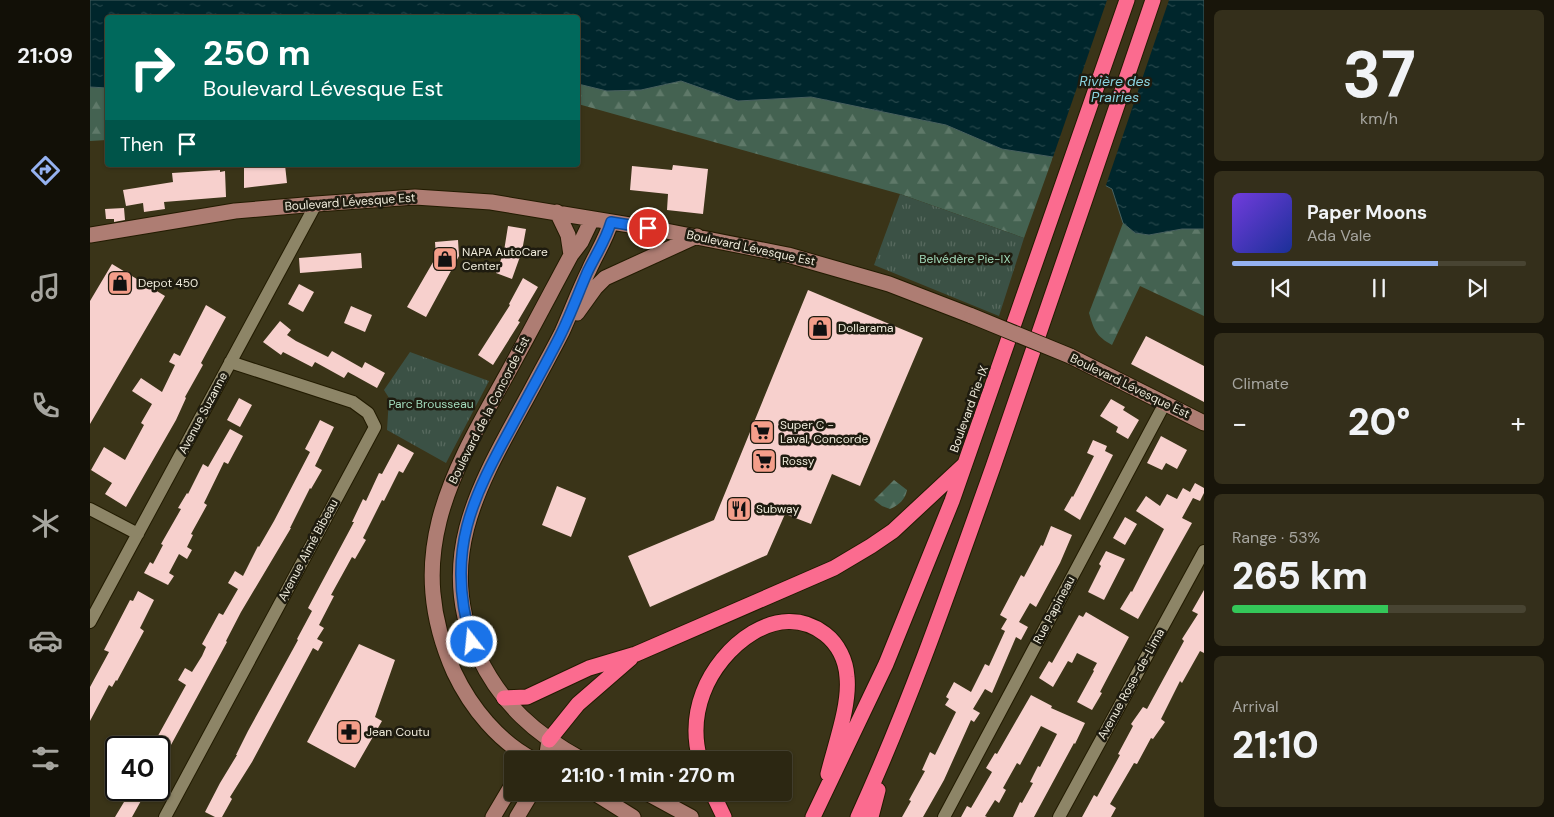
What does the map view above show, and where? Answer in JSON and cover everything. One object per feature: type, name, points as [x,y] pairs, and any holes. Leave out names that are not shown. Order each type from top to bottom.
[{"type":"highway","name":"Boulevard Pie-IX","points":[[817,811],[906,617],[966,463],[1127,0]]},
{"type":"highway","points":[[858,817],[889,747],[930,644],[1153,0]]},
{"type":"highway","points":[[504,698],[527,696],[589,668],[636,654],[823,573],[852,558],[898,526],[966,463]]},
{"type":"highway","points":[[698,751],[696,737],[698,708],[709,678],[723,658],[742,640],[762,628],[789,622],[802,623],[813,627],[830,638],[838,648],[843,658],[847,677],[845,706],[817,811]]},
{"type":"highway","points":[[549,740],[578,704],[636,654]]},
{"type":"highway","points":[[871,817],[889,747]]},
{"type":"highway","points":[[716,801],[724,817]]},
{"type":"street","name":"Boulevard Lévesque Est","points":[[90,235],[235,211],[415,197],[491,202],[557,212],[697,236],[788,255],[858,274],[924,296],[1070,356],[1204,423]]},
{"type":"street","name":"Avenue Suzanne","points":[[90,622],[316,204]]},
{"type":"street","points":[[557,212],[568,235],[571,256]]},
{"type":"street","name":"Boulevard de la Concorde Est","points":[[517,751],[492,727],[469,698],[456,676],[446,652],[437,620],[432,587],[432,561],[438,522],[450,485],[490,403],[571,256],[581,242],[592,219]]},
{"type":"street","points":[[568,751],[533,728],[504,698],[472,642],[466,620],[460,578],[463,539],[469,516],[478,494],[561,335],[588,270],[606,237],[611,222]]},
{"type":"street","points":[[561,335],[595,288],[605,278],[697,236]]},
{"type":"street","name":"Avenue Aimé Bibeau","points":[[165,817],[375,428],[368,413],[353,402],[230,362]]},
{"type":"street","name":"Rue Papineau","points":[[944,817],[1165,403]]},
{"type":"street","points":[[90,509],[138,534]]},
{"type":"street","name":"Avenue Rose-de-Lima","points":[[1059,817],[1204,550]]},
{"type":"street","points":[[539,751],[549,740]]},
{"type":"street","points":[[547,751],[549,740]]},
{"type":"street","points":[[492,817],[504,798]]},
{"type":"street","points":[[517,817],[527,801]]},
{"type":"street","points":[[607,801],[632,817]]},
{"type":"street","points":[[662,801],[691,817]]},
{"type":"green space","points":[[681,81],[738,101],[811,97],[946,125],[1002,149],[1053,157],[1024,238],[900,194],[580,105],[580,84],[607,91],[641,90]]},
{"type":"green space","points":[[90,87],[105,88],[105,140],[90,141]]},
{"type":"green space","name":"Belvédère Pie-IX","points":[[900,194],[1024,238],[999,316],[874,265]]},
{"type":"green space","points":[[1123,223],[1135,233],[1149,235],[1182,229],[1204,229],[1204,316],[1140,286],[1112,345],[1102,339],[1094,328],[1089,313]]},
{"type":"green space","name":"Parc Brousseau","points":[[410,352],[489,381],[446,463],[387,430],[389,398],[384,390]]},
{"type":"green space","points":[[894,480],[907,490],[901,502],[890,509],[874,500]]},
{"type":"water","name":"Rivière des Prairies","points":[[90,0],[1204,0],[1204,229],[1182,229],[1149,235],[1135,233],[1123,223],[1112,189],[1053,157],[1002,149],[946,125],[811,97],[738,101],[681,81],[641,90],[607,91],[580,84],[580,15],[105,15],[105,88],[90,87]]},
{"type":"pier","points":[[1107,0],[1169,0],[1105,188],[1052,160]]},
{"type":"building","points":[[673,165],[708,169],[703,214],[667,210],[668,194],[630,190],[632,166],[672,170]]},
{"type":"building","points":[[244,167],[285,167],[287,183],[244,188]]},
{"type":"building","points":[[220,170],[220,172],[225,171],[226,197],[164,202],[165,209],[144,212],[143,203],[126,206],[123,190],[173,182],[172,173]]},
{"type":"building","points":[[124,208],[125,220],[114,222],[114,219],[106,219],[105,209]]},
{"type":"building","points":[[508,226],[526,229],[522,251],[512,279],[496,273],[504,251]]},
{"type":"building","points":[[458,240],[459,256],[426,317],[407,307],[436,257],[435,242]]},
{"type":"building","points":[[361,253],[362,268],[300,273],[299,258]]},
{"type":"building","points":[[112,264],[165,296],[90,424],[90,301]]},
{"type":"building","points":[[523,278],[538,287],[518,321],[520,322],[493,365],[478,355],[510,305]]},
{"type":"building","points":[[299,284],[314,292],[303,312],[288,304]]},
{"type":"building","points":[[808,290],[923,338],[860,486],[832,474],[811,524],[785,514],[767,555],[650,607],[628,556],[714,520]]},
{"type":"building","points":[[206,305],[226,317],[201,363],[203,365],[185,397],[176,420],[126,507],[105,494],[112,483],[91,470],[104,447],[125,460],[144,425],[141,423],[152,404],[132,391],[141,378],[162,392],[175,365],[169,362],[174,353],[180,356]]},
{"type":"building","points":[[351,306],[372,315],[365,332],[344,323]]},
{"type":"building","points":[[280,321],[291,330],[287,335],[328,357],[332,351],[362,368],[365,362],[385,373],[377,388],[348,372],[344,378],[315,362],[312,367],[283,352],[281,355],[263,342]]},
{"type":"building","points":[[1146,336],[1204,366],[1204,402],[1131,364]]},
{"type":"building","points":[[239,398],[252,405],[240,427],[227,420]]},
{"type":"building","points":[[1111,399],[1125,407],[1123,410],[1139,420],[1128,439],[1116,432],[1118,427],[1100,416]]},
{"type":"building","points":[[320,420],[334,427],[315,466],[322,470],[310,488],[291,528],[241,612],[227,642],[170,747],[170,736],[158,736],[186,685],[178,680],[185,668],[192,672],[202,656],[206,647],[202,644],[219,613],[223,615],[238,589],[228,583],[235,571],[243,576],[310,452],[305,449]]},
{"type":"building","points":[[230,429],[243,436],[228,464],[224,462],[204,503],[207,505],[191,534],[193,535],[187,547],[192,550],[187,559],[179,554],[169,573],[174,576],[168,585],[144,573],[150,562],[153,564],[163,545],[161,544],[181,509],[178,508],[188,494],[203,464],[208,467]]},
{"type":"building","points":[[1161,436],[1187,450],[1177,469],[1166,463],[1162,470],[1147,463]]},
{"type":"building","points":[[1093,440],[1107,446],[1105,451],[1113,455],[1080,520],[1064,510],[1073,497],[1094,456],[1087,453]]},
{"type":"building","points":[[398,444],[414,453],[403,473],[399,471],[384,501],[382,500],[363,538],[366,540],[355,559],[352,557],[331,595],[334,596],[319,625],[324,628],[317,639],[323,642],[318,651],[313,648],[252,762],[230,797],[232,799],[222,817],[215,817],[205,812],[298,640],[312,611],[308,608],[354,522],[352,522],[363,499],[366,501],[379,473],[382,474]]},
{"type":"building","points":[[1195,483],[1204,488],[1204,493],[1200,501],[1193,498],[1182,518],[1192,523],[1138,619],[1120,609],[1132,592],[1164,529],[1136,511],[1146,496],[1160,506],[1167,494],[1177,499],[1183,488],[1190,492]]},
{"type":"building","points":[[557,486],[586,498],[571,537],[542,525]]},
{"type":"building","points":[[1125,517],[1137,524],[1125,545],[1113,538]]},
{"type":"building","points":[[1051,526],[1072,535],[1060,563],[1036,607],[1030,603],[1019,622],[1028,627],[1021,640],[1016,637],[992,693],[985,689],[973,709],[980,713],[974,722],[971,720],[944,780],[923,817],[902,817],[925,771],[922,770],[930,752],[935,755],[956,712],[945,705],[949,699],[946,697],[954,682],[971,692],[985,664],[989,666],[1005,631],[1001,629],[1007,619],[1000,615],[1021,575],[1024,577],[1041,545],[1043,546]]},
{"type":"building","points":[[1106,551],[1125,559],[1104,600],[1088,592]]},
{"type":"building","points":[[1204,590],[1204,653],[1200,651],[1182,683],[1180,681],[1161,719],[1165,722],[1153,739],[1151,738],[1137,764],[1134,763],[1110,804],[1116,808],[1111,817],[1082,817],[1094,795],[1097,797],[1120,755],[1118,754],[1133,726],[1131,724],[1143,707],[1147,709],[1184,641],[1182,639],[1198,614],[1192,611]]},
{"type":"building","points":[[138,591],[154,600],[140,628],[144,631],[117,681],[112,687],[109,685],[90,721],[90,687],[109,652],[104,650],[130,600],[133,601]]},
{"type":"building","points":[[1086,612],[1129,637],[1092,710],[1077,702],[1097,663],[1077,653],[1072,663],[1068,661],[1053,687],[1039,678],[1049,661],[1052,663],[1079,615],[1083,617]]},
{"type":"building","points":[[359,644],[395,660],[375,717],[382,721],[355,768],[307,742]]},
{"type":"building","points":[[1031,695],[1052,706],[1051,708],[1085,723],[1034,817],[1013,817],[1020,802],[1022,803],[1033,783],[1030,782],[1038,766],[1040,767],[1057,734],[1041,726],[1020,765],[1017,763],[1003,788],[1006,790],[999,803],[995,800],[985,816],[987,817],[961,817],[967,806],[971,808],[992,772],[986,768],[995,753],[997,754]]},
{"type":"building","points":[[122,801],[141,801],[132,817],[115,817],[124,802]]},
{"type":"place","name":"NAPA AutoCare Center","points":[[445,259]]},
{"type":"place","name":"Depot 450","points":[[120,283]]},
{"type":"place","name":"Dollarama","points":[[820,328]]},
{"type":"place","name":"Super C - Laval, Concorde","points":[[762,432]]},
{"type":"place","name":"Rossy","points":[[764,461]]},
{"type":"place","name":"Subway","points":[[739,509]]},
{"type":"place","name":"Jean Coutu","points":[[349,732]]},
{"type":"route","points":[[472,642],[463,608],[460,573],[463,539],[473,505],[561,335],[588,270],[606,237],[611,222],[648,228]]}]
